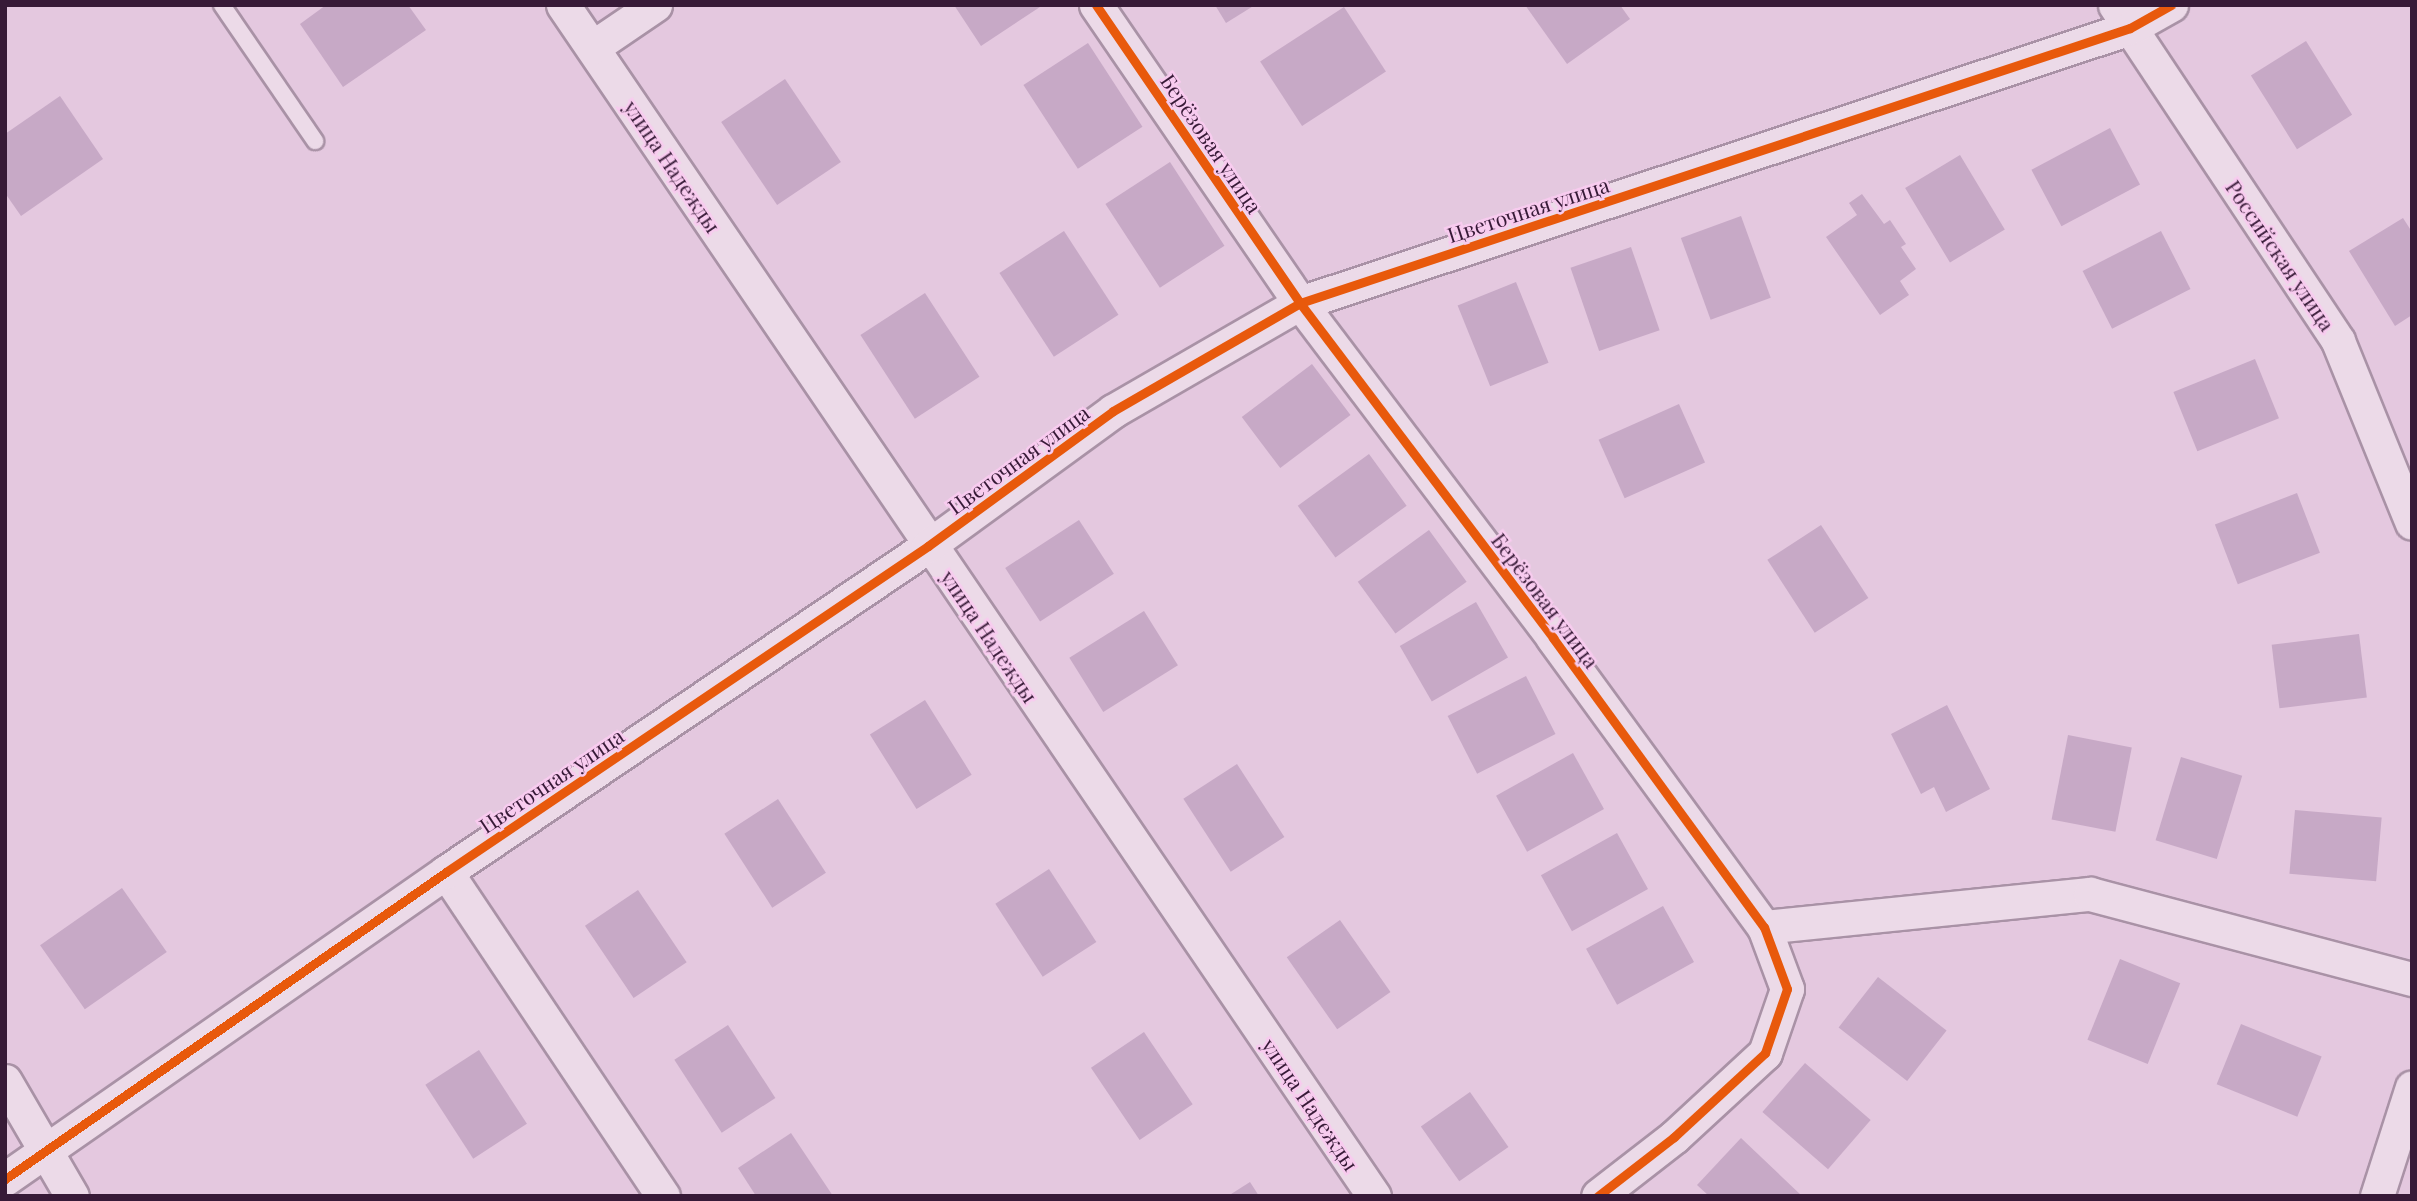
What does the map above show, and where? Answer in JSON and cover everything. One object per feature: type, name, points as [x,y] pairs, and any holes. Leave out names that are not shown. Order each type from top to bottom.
[{"type":"street","name":"улица Надежды","points":[[563,5],[928,546],[1374,1196]]},
{"type":"street","points":[[593,47],[655,5]]},
{"type":"street","name":"Берёзовая улица","points":[[1096,5],[1300,303],[1553,638],[1764,927],[1787,989],[1765,1053],[1674,1137],[1598,1196]]},
{"type":"street","name":"Цветочная улица","points":[[5,1179],[446,872],[928,546],[1113,411],[1300,303],[2123,17],[2171,5]]},
{"type":"street","name":"Российская улица","points":[[2123,17],[2338,341],[2412,523]]},
{"type":"street","points":[[446,872],[663,1196]]},
{"type":"street","points":[[1764,927],[2090,894],[2412,979]]},
{"type":"street","points":[[5,1081],[48,1150],[72,1196]]},
{"type":"street","points":[[2377,1196],[2412,1087]]},
{"type":"lane","points":[[222,5],[315,141]]},
{"type":"building","points":[[326,5],[408,5],[426,30],[343,87],[300,24]]},
{"type":"building","points":[[954,5],[1043,5],[981,46]]},
{"type":"building","points":[[1215,5],[1255,5],[1226,23]]},
{"type":"building","points":[[1525,5],[1620,5],[1630,19],[1567,64]]},
{"type":"building","points":[[1344,7],[1386,72],[1302,126],[1260,61]]},
{"type":"building","points":[[2306,41],[2352,115],[2297,149],[2251,75]]},
{"type":"building","points":[[1088,43],[1142,127],[1078,169],[1023,85]]},
{"type":"building","points":[[785,79],[841,162],[777,205],[721,122]]},
{"type":"building","points":[[60,96],[103,159],[21,216],[5,193],[5,134]]},
{"type":"building","points":[[2110,128],[2140,185],[2061,226],[2031,170]]},
{"type":"building","points":[[1960,155],[2005,230],[1950,263],[1905,188]]},
{"type":"building","points":[[1170,162],[1224,246],[1160,288],[1105,204]]},
{"type":"building","points":[[1862,194],[1884,224],[1890,220],[1906,244],[1901,247],[1916,269],[1900,281],[1909,295],[1880,315],[1826,237],[1857,215],[1849,203]]},
{"type":"building","points":[[1741,216],[1771,298],[1711,320],[1681,238]]},
{"type":"building","points":[[2403,218],[2412,232],[2412,315],[2395,326],[2349,251]]},
{"type":"building","points":[[1064,231],[1118,315],[1054,357],[999,273]]},
{"type":"building","points":[[2161,231],[2191,289],[2112,329],[2083,271]]},
{"type":"building","points":[[1631,247],[1660,330],[1599,351],[1570,268]]},
{"type":"building","points":[[1516,282],[1549,363],[1490,386],[1458,306]]},
{"type":"building","points":[[925,293],[979,377],[915,419],[860,335]]},
{"type":"building","points":[[2255,359],[2279,418],[2197,451],[2173,392]]},
{"type":"building","points":[[1312,364],[1351,415],[1280,468],[1242,417]]},
{"type":"building","points":[[1679,404],[1705,462],[1625,498],[1599,440]]},
{"type":"building","points":[[1369,454],[1407,506],[1335,558],[1298,506]]},
{"type":"building","points":[[2297,493],[2320,553],[2238,584],[2215,525]]},
{"type":"building","points":[[1079,520],[1114,574],[1040,622],[1005,568]]},
{"type":"building","points":[[1821,525],[1868,598],[1815,633],[1767,560]]},
{"type":"building","points":[[1429,530],[1467,582],[1395,634],[1358,582]]},
{"type":"building","points":[[1476,602],[1508,657],[1432,701],[1400,646]]},
{"type":"building","points":[[1144,611],[1178,665],[1103,712],[1069,658]]},
{"type":"building","points":[[2359,634],[2367,698],[2279,708],[2272,645]]},
{"type":"building","points":[[1526,676],[1556,734],[1477,774],[1448,716]]},
{"type":"building","points":[[925,700],[972,775],[917,809],[870,734]]},
{"type":"building","points":[[1947,705],[1990,789],[1946,812],[1934,787],[1921,794],[1891,734]]},
{"type":"building","points":[[2068,735],[2132,747],[2115,832],[2052,819]]},
{"type":"building","points":[[1573,753],[1604,809],[1527,852],[1496,796]]},
{"type":"building","points":[[2181,757],[2242,776],[2217,859],[2156,840]]},
{"type":"building","points":[[1237,764],[1284,837],[1231,872],[1183,799]]},
{"type":"building","points":[[778,799],[826,873],[772,908],[724,834]]},
{"type":"building","points":[[2295,810],[2382,818],[2376,881],[2289,874]]},
{"type":"building","points":[[1617,833],[1648,889],[1572,931],[1541,875]]},
{"type":"building","points":[[1049,869],[1096,942],[1043,977],[995,904]]},
{"type":"building","points":[[122,888],[167,952],[85,1009],[40,945]]},
{"type":"building","points":[[638,890],[687,962],[634,998],[585,926]]},
{"type":"building","points":[[1663,906],[1694,962],[1617,1005],[1586,949]]},
{"type":"building","points":[[1340,920],[1390,992],[1337,1029],[1287,957]]},
{"type":"building","points":[[2120,959],[2180,983],[2148,1064],[2087,1040]]},
{"type":"building","points":[[1878,977],[1947,1031],[1907,1081],[1839,1027]]},
{"type":"building","points":[[2241,1024],[2322,1057],[2297,1117],[2217,1084]]},
{"type":"building","points":[[728,1025],[775,1098],[722,1133],[674,1060]]},
{"type":"building","points":[[1144,1032],[1193,1104],[1140,1140],[1091,1068]]},
{"type":"building","points":[[479,1050],[527,1124],[473,1159],[425,1085]]},
{"type":"building","points":[[1805,1063],[1871,1120],[1828,1169],[1762,1112]]},
{"type":"building","points":[[1470,1092],[1508,1147],[1459,1181],[1421,1126]]},
{"type":"building","points":[[791,1133],[833,1196],[756,1196],[738,1168]]},
{"type":"building","points":[[1741,1138],[1802,1196],[1709,1196],[1697,1185]]},
{"type":"building","points":[[1250,1182],[1259,1196],[1228,1196]]},
{"type":"cycle path","points":[[1096,5],[1300,303],[1553,638],[1764,927],[1787,989],[1765,1053],[1674,1137],[1598,1196]]},
{"type":"cycle path","points":[[5,1179],[446,872],[928,546],[1113,411],[1300,303],[2130,28],[2171,5]]}]
